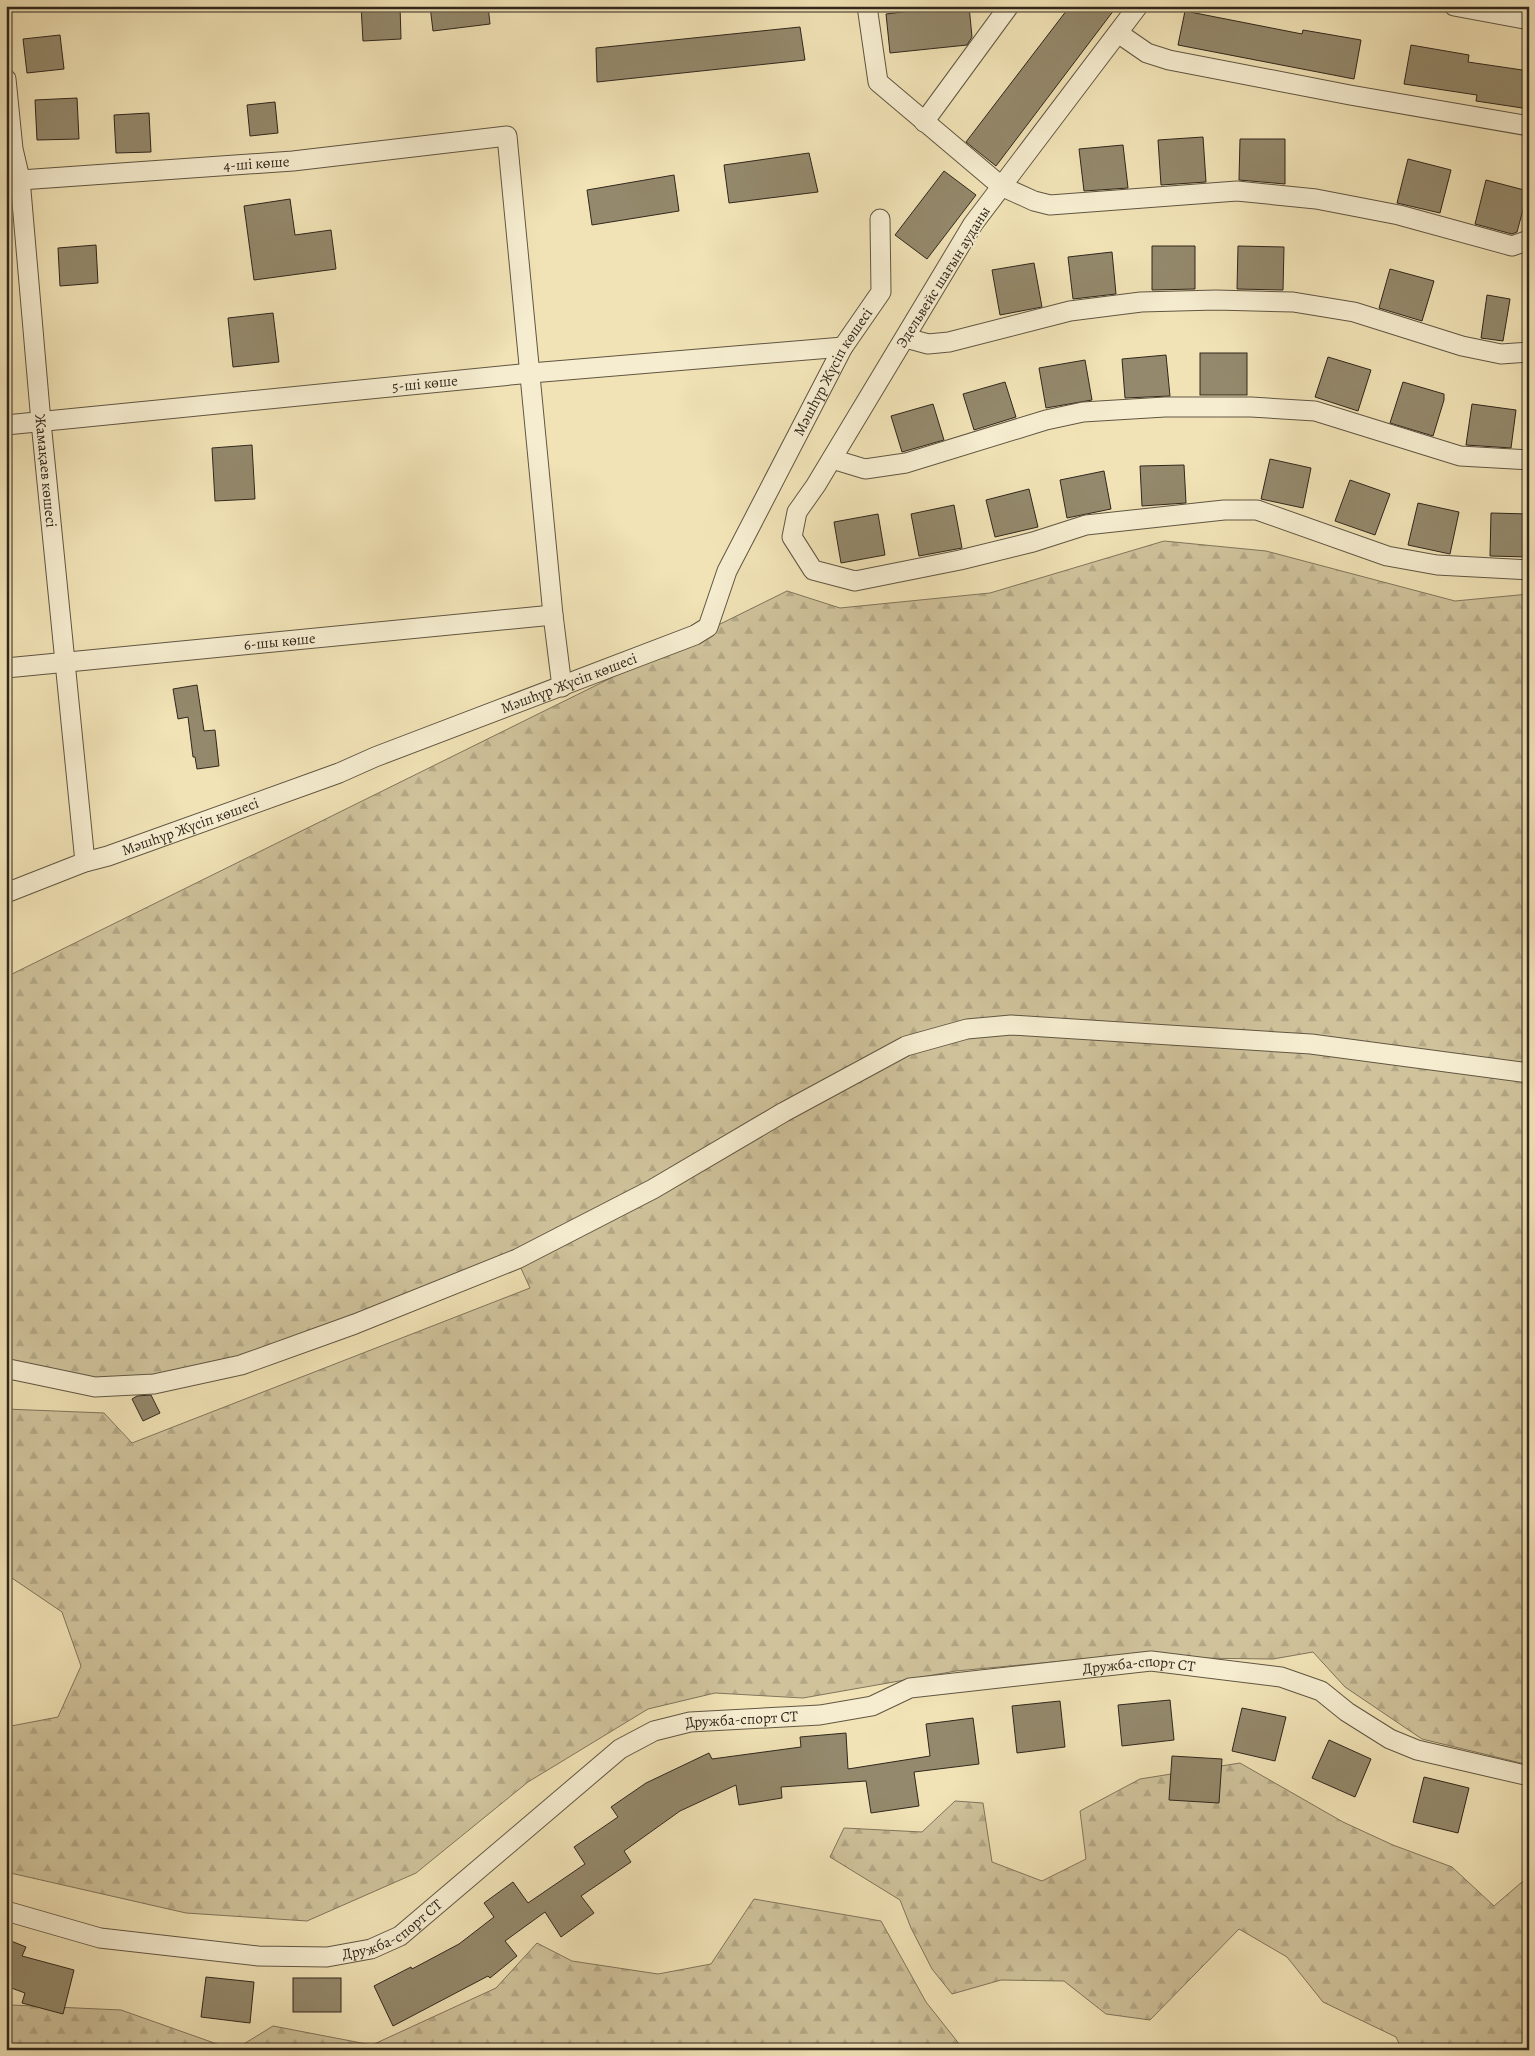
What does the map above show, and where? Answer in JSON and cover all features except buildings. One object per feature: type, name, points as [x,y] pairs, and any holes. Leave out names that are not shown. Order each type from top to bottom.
[{"type":"street","points":[[867,6],[878,82],[1002,186],[1034,201],[1050,205],[1237,192],[1306,198],[1399,215],[1512,246],[1529,240]]},
{"type":"street","points":[[924,122],[1009,6]]},
{"type":"street","name":"Эдельвейс шағын ауданы","points":[[1138,6],[973,224],[906,338],[816,485],[797,512],[792,537],[813,570],[855,581],[969,558],[1033,542],[1086,525],[1224,510],[1257,510],[1387,556],[1437,565],[1529,570]]},
{"type":"street","points":[[1454,6],[1505,10],[1529,20]]},
{"type":"street","points":[[1118,33],[1146,53],[1169,60],[1350,95],[1529,126]]},
{"type":"street","name":"Жамақаев көшесі","points":[[6,79],[13,149],[13,180],[41,422],[85,862]]},
{"type":"street","name":"4-ші көше","points":[[13,180],[294,161],[507,136],[530,373]]},
{"type":"street","name":"Мәшhүр Жүсіп көшесі","points":[[6,893],[85,862],[108,856],[330,777],[375,757],[695,635],[708,627],[727,571],[844,347],[881,292],[880,219]]},
{"type":"street","points":[[906,338],[928,344],[948,342],[1070,311],[1141,302],[1216,300],[1293,302],[1354,312],[1462,346],[1501,354],[1529,352]]},
{"type":"street","name":"5-ші көше","points":[[6,425],[530,373],[844,347]]},
{"type":"street","points":[[530,373],[553,615],[562,687]]},
{"type":"street","points":[[832,459],[865,469],[906,463],[1046,420],[1083,412],[1165,407],[1213,407],[1315,411],[1460,456],[1529,460]]},
{"type":"street","name":"6-шы көше","points":[[6,668],[553,615]]},
{"type":"street","points":[[9,1369],[95,1387],[154,1384],[241,1364],[320,1337],[517,1259],[653,1188],[784,1112],[906,1046],[967,1029],[1011,1025],[1311,1044],[1529,1073]]},
{"type":"street","name":"Дружба-спорт СТ","points":[[6,1912],[100,1938],[258,1956],[327,1957],[371,1949],[400,1936],[620,1749],[654,1731],[690,1722],[820,1715],[872,1706],[910,1688],[1151,1661],[1281,1677],[1322,1691],[1347,1712],[1390,1739],[1418,1750],[1529,1776]]},
{"type":"green space","points":[[1164,541],[1266,551],[1455,601],[1529,594],[1529,1765],[1422,1739],[1345,1687],[1313,1652],[1273,1659],[1106,1657],[956,1671],[803,1698],[715,1693],[648,1709],[528,1782],[416,1873],[307,1921],[186,1913],[6,1872],[6,1727],[58,1717],[81,1666],[62,1612],[6,1574],[6,1409],[104,1413],[132,1443],[530,1288],[514,1253],[194,1375],[6,1380],[6,977],[787,591],[840,608],[990,593]]},
{"type":"green space","points":[[1240,1763],[1343,1822],[1393,1845],[1452,1867],[1494,1906],[1529,1876],[1529,2050],[1402,2050],[1396,2037],[1323,2002],[1287,1957],[1239,1929],[1150,2020],[1106,2014],[1064,1981],[1001,1980],[952,1994],[932,1969],[911,1928],[900,1900],[830,1857],[844,1828],[922,1832],[955,1801],[983,1803],[992,1862],[1042,1881],[1086,1859],[1080,1811],[1140,1779]]},
{"type":"green space","points":[[754,1899],[881,1921],[926,2002],[964,2050],[234,2050],[273,2026],[372,2045],[496,1988],[537,1943],[572,1961],[658,1974],[711,1964]]},
{"type":"green space","points":[[6,2002],[11,2005],[121,2010],[234,2050],[6,2050]]}]
